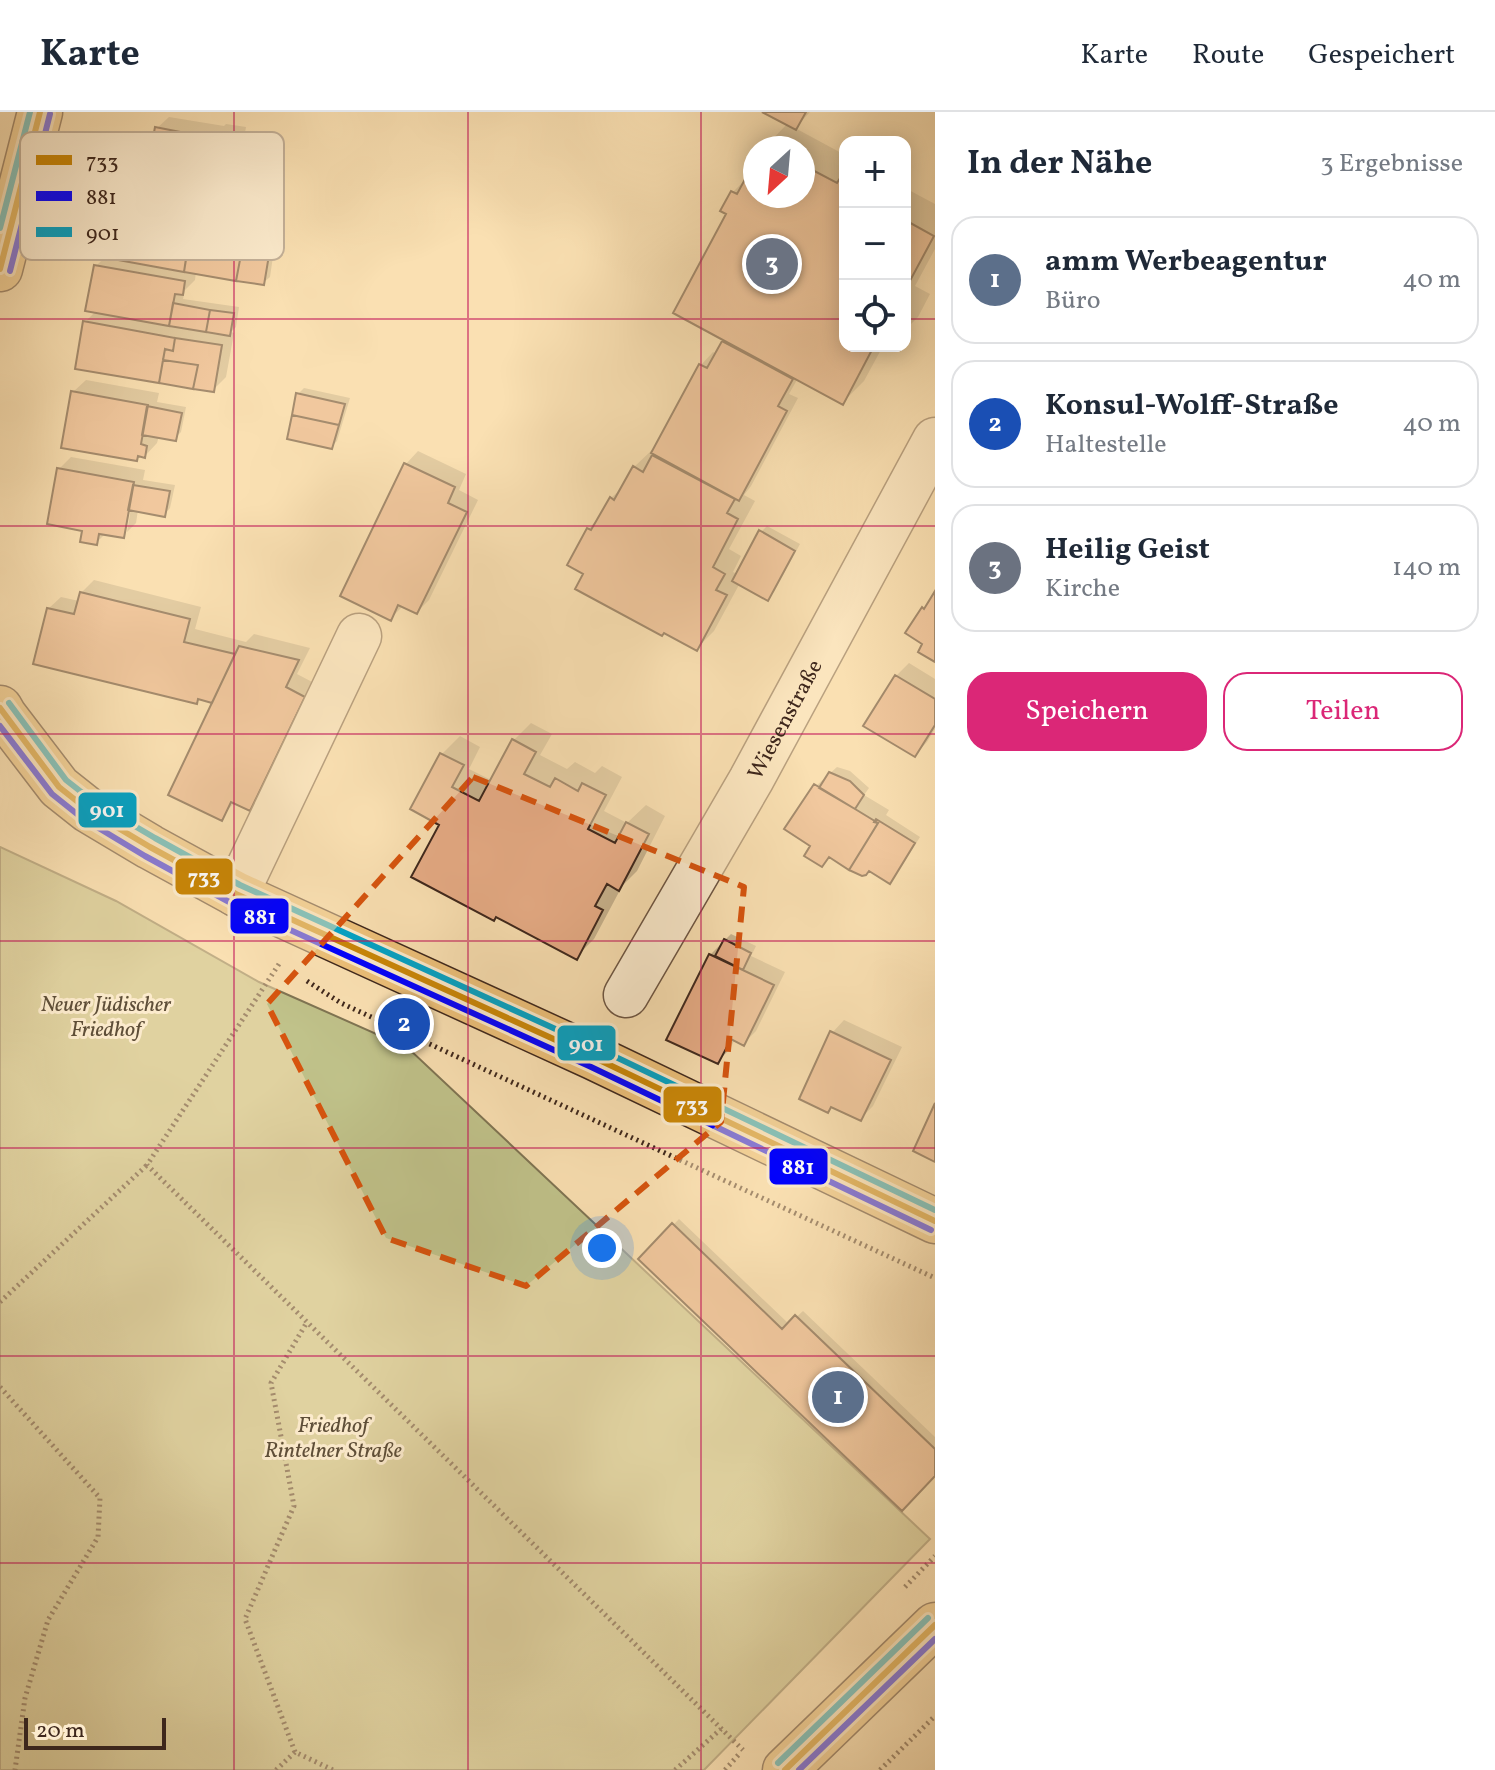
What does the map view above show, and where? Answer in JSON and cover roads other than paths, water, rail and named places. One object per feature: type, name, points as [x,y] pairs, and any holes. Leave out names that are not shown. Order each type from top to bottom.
[{"type":"main road","points":[[35,132],[40,112]]},
{"type":"main road","points":[[0,269],[20,190]]},
{"type":"main road","points":[[0,708],[59,787],[88,810],[150,847],[236,894],[593,1057],[935,1221]]},
{"type":"main road","points":[[785,1770],[935,1625]]},
{"type":"lane","name":"Wiesenstraße","points":[[626,995],[751,780],[935,440]]},
{"type":"lane","points":[[236,894],[359,636]]},
{"type":"place","name":"Heilig Geist","points":[[772,264]]},
{"type":"place","name":"Konsul-Wolff-Straße","points":[[404,1024]]},
{"type":"place","name":"amm Werbeagentur","points":[[838,1397]]},
{"type":"park label","name":"Neuer Jüdischer Friedhof","points":[[106,1016]]},
{"type":"park label","name":"Friedhof Rintelner Straße","points":[[333,1436]]}]
